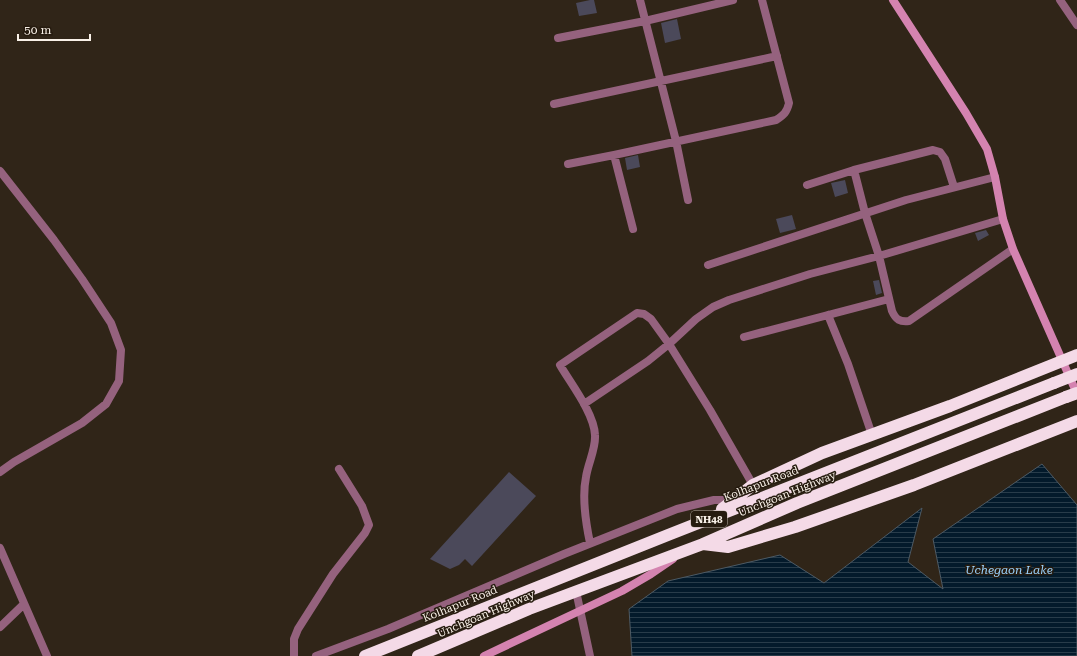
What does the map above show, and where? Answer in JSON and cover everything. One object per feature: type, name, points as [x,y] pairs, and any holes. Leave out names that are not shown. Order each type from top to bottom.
[{"type":"highway","points":[[710,518],[753,485],[822,453],[950,406],[1077,355]]},
{"type":"highway","name":"Kolhapur Road","points":[[365,656],[710,518],[1077,374]]},
{"type":"highway","name":"Unchgoan Highway","points":[[418,656],[529,609],[683,552],[797,503],[1073,395]]},
{"type":"highway","points":[[703,544],[728,547],[795,527],[914,485],[1077,420]]},
{"type":"main road","points":[[893,0],[966,113],[987,149],[995,177],[1003,219],[1013,249],[1062,360],[1073,395]]},
{"type":"main road","points":[[484,656],[622,592],[683,552]]},
{"type":"street","points":[[640,0],[662,82],[688,200]]},
{"type":"street","points":[[558,38],[645,21],[733,0]]},
{"type":"street","points":[[568,164],[776,120],[787,112],[789,103],[762,0]]},
{"type":"street","points":[[1060,0],[1077,25]]},
{"type":"street","points":[[554,104],[662,82],[777,56]]},
{"type":"street","points":[[807,185],[854,170],[933,150],[940,152],[945,159],[954,187]]},
{"type":"street","points":[[614,155],[633,229]]},
{"type":"street","points":[[854,170],[865,213],[879,256],[889,299],[895,318],[901,321],[909,320],[1013,249]]},
{"type":"street","points":[[0,171],[54,240],[82,279],[111,323],[121,350],[119,381],[106,404],[82,423],[14,462],[0,472]]},
{"type":"street","points":[[708,265],[906,200],[995,177]]},
{"type":"street","points":[[584,404],[648,361],[696,319],[713,307],[729,300],[810,274],[879,256],[1003,219]]},
{"type":"street","points":[[744,337],[889,299]]},
{"type":"street","points":[[590,544],[586,523],[585,479],[594,448],[596,435],[584,404],[560,365],[637,313],[644,314],[651,319],[669,344],[710,410],[753,485]]},
{"type":"street","points":[[828,315],[848,364],[872,435]]},
{"type":"street","points":[[294,656],[294,640],[298,629],[333,574],[365,533],[369,525],[362,506],[339,469]]},
{"type":"street","points":[[316,656],[388,629],[590,544],[689,506],[714,500],[734,500]]},
{"type":"street","points":[[0,548],[47,656]]},
{"type":"street","points":[[576,591],[590,656]]},
{"type":"street","points":[[0,627],[24,604]]},
{"type":"water","name":"Uchegaon Lake","points":[[1042,464],[1077,505],[1077,656],[632,656],[629,609],[668,581],[780,555],[824,583],[922,508],[908,562],[943,589],[933,539]]},
{"type":"building","points":[[594,0],[597,13],[579,16],[576,3]]},
{"type":"building","points":[[677,19],[681,39],[665,43],[661,23]]},
{"type":"building","points":[[638,155],[640,167],[627,170],[625,158]]},
{"type":"building","points":[[845,180],[848,193],[835,197],[831,183]]},
{"type":"building","points":[[792,215],[796,229],[780,233],[776,219]]},
{"type":"building","points":[[986,230],[989,235],[978,241],[975,233]]},
{"type":"building","points":[[879,280],[882,293],[876,295],[873,281]]},
{"type":"building","points":[[509,472],[536,496],[472,566],[465,559],[459,565],[450,569],[430,559]]}]
